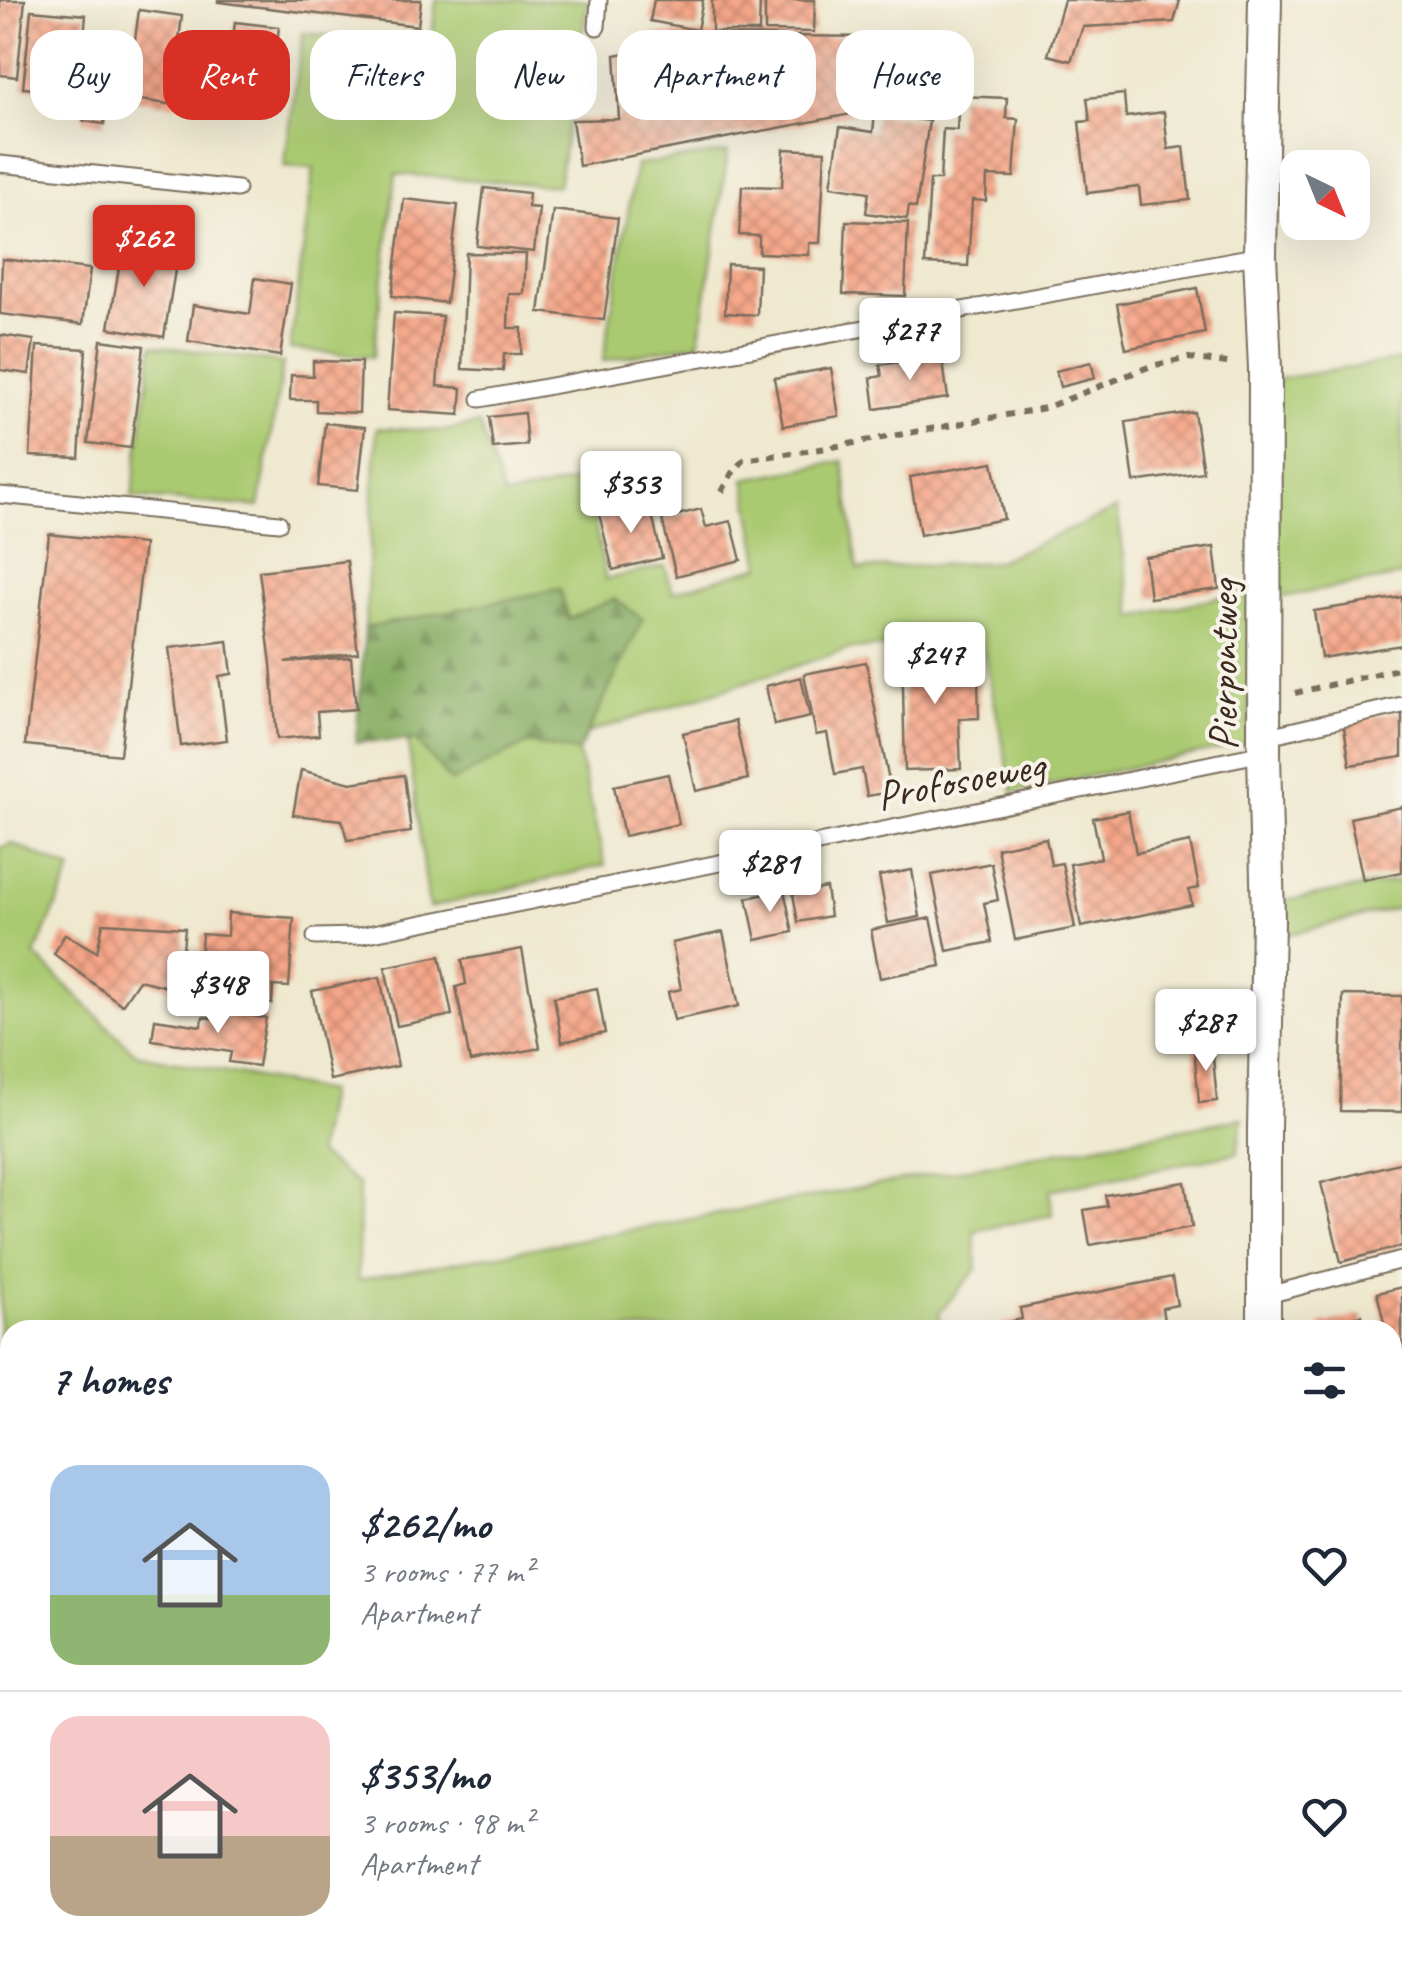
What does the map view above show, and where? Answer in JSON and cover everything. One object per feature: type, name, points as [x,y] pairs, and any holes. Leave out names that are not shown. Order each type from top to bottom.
[{"type":"street","name":"Pierpontweg","points":[[1264,1320],[1268,920],[1264,745],[1265,369],[1260,254],[1265,0]]},
{"type":"lane","points":[[597,27],[600,0]]},
{"type":"lane","points":[[0,164],[237,189]]},
{"type":"lane","points":[[480,400],[1260,254]]},
{"type":"lane","points":[[0,495],[280,523]]},
{"type":"lane","name":"Profosoeweg","points":[[315,937],[358,936],[1264,745],[1402,705]]},
{"type":"lane","points":[[1264,1296],[1402,1260]]},
{"type":"path","points":[[722,492],[744,460],[1045,408],[1152,366],[1189,358],[1265,369]]},
{"type":"path","points":[[1264,700],[1402,668]]},
{"type":"green space","points":[[436,0],[588,0],[583,30],[476,30],[476,120],[569,120],[558,186],[396,174],[373,357],[290,349],[314,168],[284,166],[303,33],[310,34],[310,120],[456,120],[456,30],[433,30]]},
{"type":"green space","points":[[728,152],[699,343],[603,361],[636,165]]},
{"type":"green space","points":[[153,345],[283,363],[259,507],[132,497]]},
{"type":"green space","points":[[1402,360],[1402,576],[1277,598],[1276,379]]},
{"type":"green space","points":[[479,424],[504,497],[586,479],[606,579],[665,566],[673,592],[761,566],[745,479],[843,461],[858,569],[995,562],[1117,509],[1133,617],[1250,590],[1248,743],[1013,792],[984,652],[977,641],[849,649],[588,733],[642,620],[569,620],[560,590],[365,628],[377,428],[443,431]]},
{"type":"green space","points":[[560,589],[569,619],[614,599],[643,619],[578,752],[529,743],[451,782],[416,740],[356,742],[365,628]]},
{"type":"green space","points":[[416,740],[451,782],[529,743],[578,752],[605,865],[429,908],[408,741]]},
{"type":"green space","points":[[11,843],[72,870],[35,955],[136,1054],[328,1092],[317,1154],[359,1185],[358,1280],[1243,1118],[1237,1153],[1050,1190],[1052,1215],[974,1231],[977,1269],[939,1313],[940,1320],[0,1320],[0,848]]},
{"type":"green space","points":[[1402,880],[1402,907],[1278,937],[1283,901]]},
{"type":"building","points":[[0,0],[25,0],[17,77],[0,75]]},
{"type":"building","points":[[218,0],[421,0],[418,26]]},
{"type":"building","points":[[654,0],[703,0],[697,30],[650,21]]},
{"type":"building","points":[[712,0],[760,0],[759,30],[712,30]]},
{"type":"building","points":[[765,0],[815,0],[814,30],[765,30]]},
{"type":"building","points":[[1064,0],[1180,0],[1174,22],[1083,27],[1071,61],[1048,55]]},
{"type":"building","points":[[31,10],[86,15],[85,30],[30,30],[30,89],[23,88]]},
{"type":"building","points":[[139,10],[182,16],[180,30],[163,30],[163,103],[143,100],[143,30],[136,30]]},
{"type":"building","points":[[235,22],[279,27],[279,30],[234,30]]},
{"type":"building","points":[[816,36],[836,37],[836,117],[579,166],[572,120],[816,120]]},
{"type":"building","points":[[1124,94],[1126,117],[1164,112],[1168,149],[1184,147],[1190,200],[1141,205],[1139,187],[1087,193],[1079,122],[1090,121],[1087,98]]},
{"type":"building","points":[[974,97],[1007,98],[1006,118],[1018,119],[1014,177],[987,176],[986,201],[972,200],[968,266],[925,264],[930,180],[940,180],[943,129],[957,130],[958,120],[974,120]]},
{"type":"building","points":[[874,120],[929,121],[916,208],[909,206],[907,219],[866,213],[869,192],[831,186],[840,127],[873,132]]},
{"type":"building","points":[[784,149],[825,151],[820,243],[809,243],[809,255],[759,253],[759,236],[739,235],[742,186],[782,187]]},
{"type":"building","points":[[484,188],[529,193],[528,207],[539,208],[534,252],[477,246]]},
{"type":"building","points":[[404,199],[458,205],[446,303],[392,296]]},
{"type":"building","points":[[553,210],[618,218],[604,320],[539,312]]},
{"type":"building","points":[[846,221],[908,223],[905,296],[843,294]]},
{"type":"building","points":[[123,243],[178,252],[164,337],[109,328]]},
{"type":"building","points":[[466,253],[526,254],[524,294],[509,294],[508,328],[522,328],[521,354],[504,354],[503,371],[462,369]]},
{"type":"building","points":[[2,259],[90,269],[83,324],[0,314]]},
{"type":"building","points":[[727,264],[759,266],[757,315],[725,313]]},
{"type":"building","points":[[255,278],[291,284],[280,356],[188,341],[193,305],[250,314]]},
{"type":"building","points":[[1197,288],[1205,333],[1126,349],[1117,304]]},
{"type":"building","points":[[394,313],[442,316],[437,386],[462,388],[460,415],[387,410]]},
{"type":"building","points":[[0,335],[34,340],[29,374],[0,370]]},
{"type":"building","points":[[101,340],[144,346],[131,448],[88,443]]},
{"type":"building","points":[[37,346],[86,349],[79,458],[30,456]]},
{"type":"building","points":[[942,355],[948,398],[875,409],[871,378],[882,376],[880,365]]},
{"type":"building","points":[[313,361],[361,362],[359,413],[316,411],[316,400],[290,400],[291,375],[313,376]]},
{"type":"building","points":[[1091,362],[1095,378],[1060,387],[1056,371]]},
{"type":"building","points":[[831,368],[839,416],[783,426],[774,378]]},
{"type":"building","points":[[1194,412],[1203,472],[1134,482],[1126,422]]},
{"type":"building","points":[[524,413],[527,445],[493,448],[489,417]]},
{"type":"building","points":[[325,423],[365,427],[358,490],[318,486]]},
{"type":"building","points":[[993,462],[1004,519],[920,535],[910,477]]},
{"type":"building","points":[[649,501],[662,558],[613,570],[599,514]]},
{"type":"building","points":[[701,509],[706,527],[731,521],[741,560],[676,576],[662,519]]},
{"type":"building","points":[[49,534],[144,544],[120,755],[25,745]]},
{"type":"building","points":[[1214,547],[1219,589],[1150,598],[1145,557]]},
{"type":"building","points":[[347,561],[358,653],[285,662],[351,657],[356,709],[317,712],[319,735],[277,739],[259,571]]},
{"type":"building","points":[[1402,597],[1402,645],[1321,658],[1314,611]]},
{"type":"building","points":[[228,641],[232,674],[219,676],[227,740],[181,746],[169,648]]},
{"type":"building","points":[[960,646],[961,680],[978,679],[979,718],[959,719],[961,769],[905,771],[902,649]]},
{"type":"building","points":[[866,662],[891,792],[867,796],[862,769],[835,774],[827,733],[816,735],[804,674]]},
{"type":"building","points":[[801,677],[810,717],[774,725],[766,686]]},
{"type":"building","points":[[1402,712],[1402,757],[1350,765],[1343,721]]},
{"type":"building","points":[[735,721],[748,779],[696,791],[683,733]]},
{"type":"building","points":[[301,770],[351,783],[404,775],[411,832],[347,840],[342,820],[293,815]]},
{"type":"building","points":[[668,774],[679,824],[624,836],[614,786]]},
{"type":"building","points":[[1402,807],[1402,872],[1363,880],[1350,818]]},
{"type":"building","points":[[1128,811],[1136,853],[1190,842],[1199,888],[1189,890],[1192,905],[1081,927],[1070,864],[1101,858],[1093,818]]},
{"type":"building","points":[[1046,838],[1051,865],[1062,863],[1075,928],[1015,940],[997,848]]},
{"type":"building","points":[[991,863],[998,900],[984,903],[992,942],[947,951],[932,875]]},
{"type":"building","points":[[912,870],[920,917],[888,923],[879,876]]},
{"type":"building","points":[[826,888],[830,916],[798,922],[793,894]]},
{"type":"building","points":[[784,890],[793,932],[756,940],[747,898]]},
{"type":"building","points":[[228,913],[294,918],[289,987],[273,986],[272,1004],[221,1001],[222,988],[198,986],[202,934],[227,936]]},
{"type":"building","points":[[931,918],[941,966],[880,978],[871,930]]},
{"type":"building","points":[[103,923],[185,928],[179,990],[139,980],[122,1005],[54,954],[65,934],[97,952]]},
{"type":"building","points":[[723,932],[739,1006],[674,1020],[668,992],[681,989],[672,943]]},
{"type":"building","points":[[522,949],[540,1048],[470,1062],[456,987],[466,984],[462,960]]},
{"type":"building","points":[[440,956],[452,1015],[397,1026],[385,967]]},
{"type":"building","points":[[380,977],[398,1066],[330,1080],[312,991]]},
{"type":"building","points":[[597,988],[605,1033],[562,1042],[554,997]]},
{"type":"building","points":[[1343,995],[1402,996],[1402,1112],[1340,1111]]},
{"type":"building","points":[[229,1012],[266,1018],[258,1066],[229,1062],[231,1052],[152,1040],[155,1019],[201,1026],[203,1017],[227,1020]]},
{"type":"building","points":[[1212,1046],[1217,1101],[1199,1103],[1194,1048]]},
{"type":"building","points":[[1402,1162],[1402,1246],[1341,1262],[1321,1183]]},
{"type":"building","points":[[1185,1182],[1192,1227],[1090,1245],[1084,1210],[1107,1206],[1105,1195]]},
{"type":"building","points":[[1172,1277],[1177,1305],[1162,1308],[1164,1320],[1017,1320],[1022,1319],[1020,1308]]},
{"type":"building","points":[[1402,1287],[1402,1320],[1383,1320],[1377,1293]]}]
